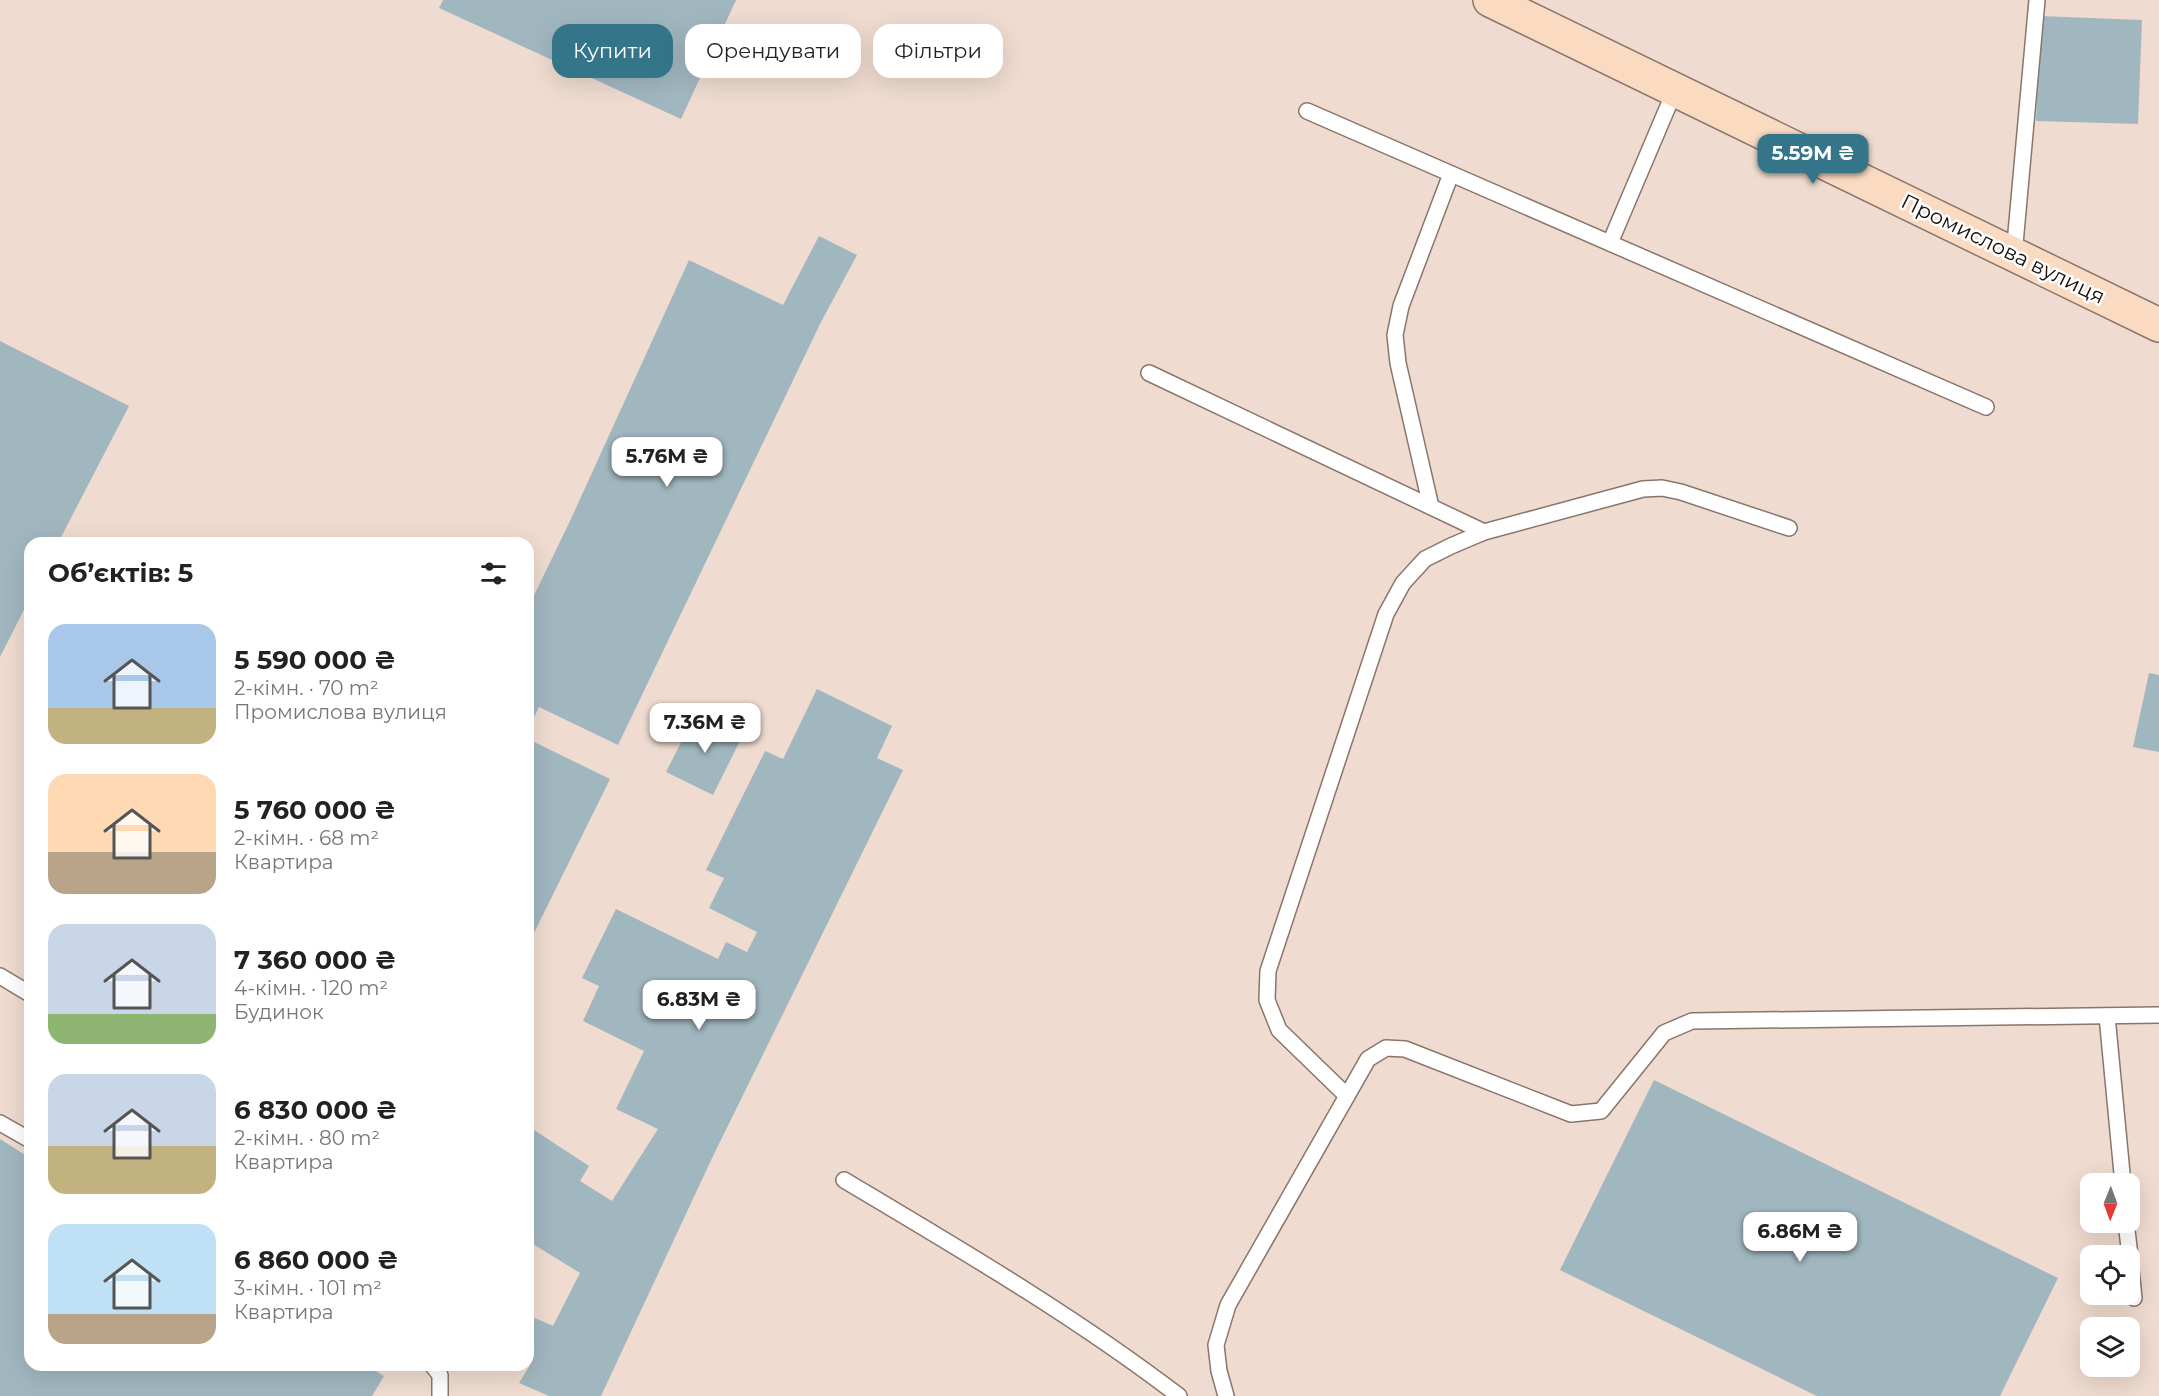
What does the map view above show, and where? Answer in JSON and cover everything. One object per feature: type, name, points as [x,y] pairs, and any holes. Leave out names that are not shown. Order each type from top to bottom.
[{"type":"street","name":"Промислова вулиця","points":[[1490,0],[2159,325]]},
{"type":"lane","points":[[2014,255],[2037,0]]},
{"type":"lane","points":[[1610,243],[1675,90]]},
{"type":"lane","points":[[1307,111],[1986,407]]},
{"type":"lane","points":[[1431,507],[1398,363],[1395,335],[1401,306],[1451,174]]},
{"type":"lane","points":[[1149,373],[1484,532]]},
{"type":"lane","points":[[1347,1096],[1279,1030],[1267,1000],[1268,971],[1386,614],[1403,583],[1425,560],[1484,532],[1643,489],[1662,488],[1681,492],[1788,528]]},
{"type":"lane","points":[[0,976],[24,990]]},
{"type":"lane","points":[[2107,1016],[2122,1173]]},
{"type":"lane","points":[[1226,1396],[1219,1371],[1216,1345],[1228,1305],[1368,1059],[1386,1048],[1405,1048],[1571,1114],[1601,1110],[1664,1033],[1692,1021],[2159,1016]]},
{"type":"lane","points":[[0,1124],[24,1137]]},
{"type":"lane","points":[[844,1180],[996,1270],[1140,1366],[1179,1396]]},
{"type":"lane","points":[[437,1371],[440,1375],[440,1396]]},
{"type":"building","points":[[443,0],[736,0],[725,24],[685,24],[685,78],[700,78],[681,119],[592,78],[673,78],[673,24],[552,24],[552,60],[439,8]]},
{"type":"building","points":[[2040,16],[2142,20],[2138,124],[2036,121]]},
{"type":"building","points":[[819,236],[857,255],[820,324],[618,745],[539,707],[534,717],[534,596],[689,260],[783,305]]},
{"type":"building","points":[[0,341],[129,406],[61,537],[24,537],[24,610],[0,657]]},
{"type":"building","points":[[2149,673],[2159,675],[2159,752],[2133,747]]},
{"type":"building","points":[[817,689],[892,726],[877,758],[903,770],[713,1156],[601,1396],[549,1396],[519,1383],[526,1371],[534,1371],[534,1318],[553,1326],[580,1273],[534,1245],[534,1130],[589,1166],[580,1181],[612,1201],[658,1129],[616,1109],[644,1051],[583,1021],[599,986],[582,978],[616,909],[718,959],[726,942],[747,952],[757,932],[709,908],[724,878],[706,870],[765,751],[783,759]]},
{"type":"building","points":[[696,713],[743,735],[713,795],[666,772]]},
{"type":"building","points":[[534,742],[610,779],[534,933]]},
{"type":"building","points":[[1654,1080],[2058,1278],[2000,1396],[1817,1396],[1560,1270]]},
{"type":"building","points":[[0,1139],[24,1154],[24,1371],[376,1371],[384,1376],[372,1396],[0,1396]]}]
